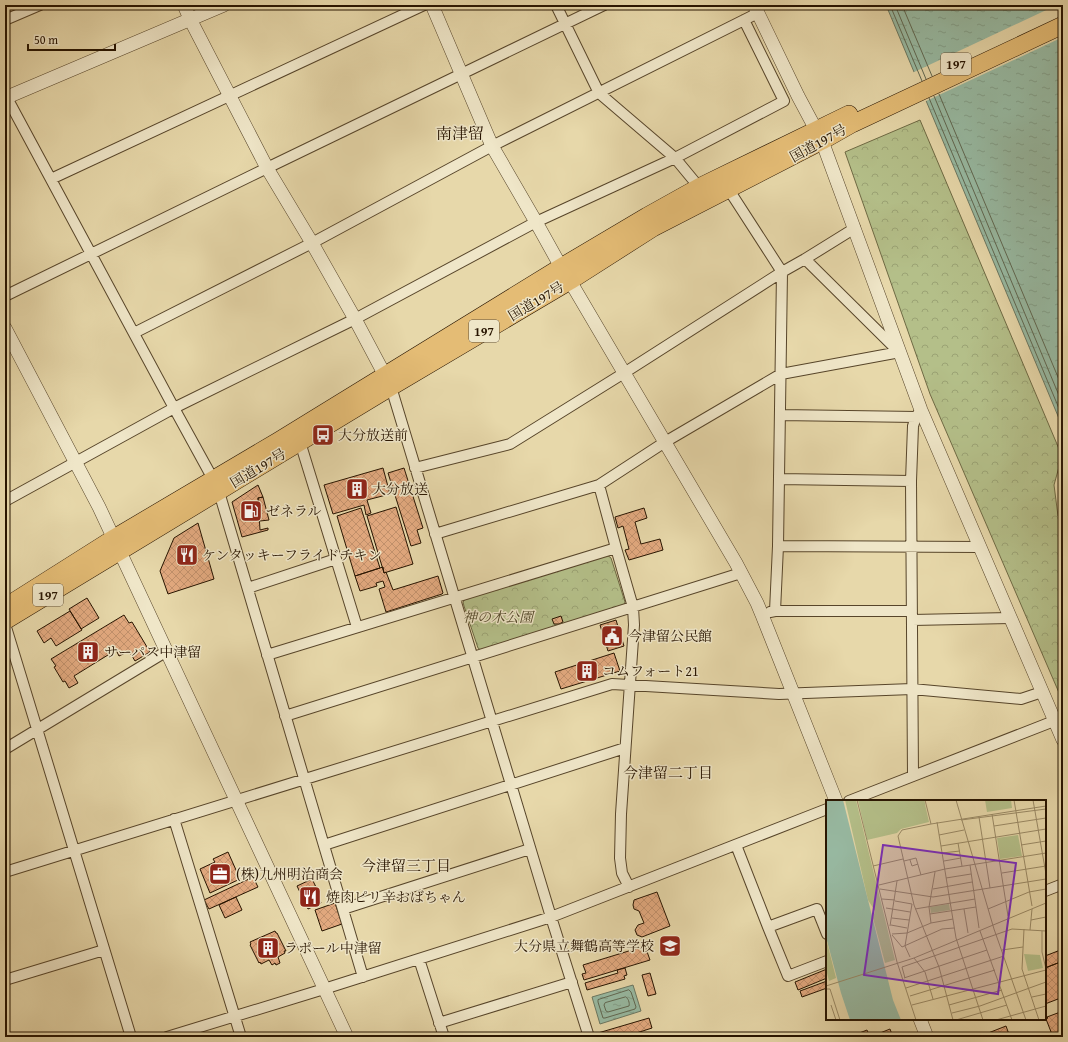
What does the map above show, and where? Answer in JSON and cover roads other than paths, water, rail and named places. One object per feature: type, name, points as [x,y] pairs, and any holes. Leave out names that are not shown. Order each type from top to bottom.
[{"type":"highway","name":"国道197号","points":[[216,485],[278,441],[388,381],[566,274],[729,190],[820,135],[850,119],[1063,13]]},
{"type":"highway","name":"国道197号","points":[[850,119],[1063,25]]},
{"type":"highway","name":"国道197号","points":[[566,274],[647,216],[698,187],[820,135]]},
{"type":"highway","name":"国道197号","points":[[5,607],[117,544],[216,485],[300,442],[388,381]]},
{"type":"highway","name":"国道197号","points":[[5,623],[117,544]]},
{"type":"street","points":[[5,20],[40,5]]},
{"type":"street","points":[[184,5],[267,168],[312,243],[388,381],[416,468],[530,849],[589,1037]]},
{"type":"street","points":[[224,5],[6,96],[216,485],[268,654],[363,977]]},
{"type":"street","points":[[51,179],[424,5]]},
{"type":"street","points":[[432,5],[492,146],[742,573],[762,615],[836,800]]},
{"type":"street","points":[[556,5],[599,93],[675,158],[698,187]]},
{"type":"street","points":[[5,296],[604,5]]},
{"type":"street","points":[[134,333],[312,243],[492,146],[744,20],[756,9],[798,96],[820,135],[900,352],[918,414],[980,547],[1063,740]]},
{"type":"street","points":[[5,501],[174,408],[355,319],[536,222],[675,158],[784,101],[744,20]]},
{"type":"street","points":[[729,190],[782,272],[778,546],[775,611]]},
{"type":"street","points":[[416,468],[510,444],[782,272],[855,228]]},
{"type":"street","points":[[805,259],[900,352]]},
{"type":"street","points":[[5,328],[10,348],[76,463],[117,544],[347,1037]]},
{"type":"street","points":[[435,534],[599,485],[664,442],[781,374],[900,352]]},
{"type":"street","points":[[780,415],[918,414]]},
{"type":"street","points":[[913,776],[911,481],[913,426],[918,414]]},
{"type":"street","points":[[300,442],[357,627]]},
{"type":"street","points":[[779,479],[911,481]]},
{"type":"street","points":[[599,485],[633,607],[634,625],[625,748],[620,858],[622,873],[629,887]]},
{"type":"street","points":[[778,546],[980,547]]},
{"type":"street","points":[[268,654],[616,548]]},
{"type":"street","points":[[248,588],[336,559]]},
{"type":"street","points":[[285,716],[742,573]]},
{"type":"street","points":[[762,615],[775,611],[1010,618]]},
{"type":"street","points":[[5,623],[131,1037]]},
{"type":"street","points":[[5,749],[167,651]]},
{"type":"street","points":[[5,872],[612,684],[779,694],[912,689],[1021,698],[1042,692]]},
{"type":"street","points":[[852,800],[1054,721]]},
{"type":"street","points":[[324,845],[625,748]]},
{"type":"street","points":[[167,1037],[551,917],[826,810]]},
{"type":"street","points":[[174,820],[241,1037]]},
{"type":"street","points":[[736,845],[788,976],[826,961]]},
{"type":"street","points":[[343,909],[530,849]]},
{"type":"street","points":[[1046,890],[1063,884]]},
{"type":"street","points":[[768,927],[817,908],[826,931]]},
{"type":"street","points":[[5,980],[104,950]]},
{"type":"street","points":[[419,959],[444,1037]]},
{"type":"street","points":[[439,1023],[572,982]]},
{"type":"street","points":[[920,1020],[927,1037]]},
{"type":"water","points":[[886,5],[1063,5],[1063,428]]},
{"type":"water","points":[[633,985],[641,1011],[600,1024],[592,997]]},
{"type":"place","name":"大分放送前","points":[[323,435]]},
{"type":"place","name":"大分放送","points":[[357,489]]},
{"type":"place","name":"ゼネラル","points":[[251,511]]},
{"type":"place","name":"ケンタッキーフライドチキン","points":[[187,555]]},
{"type":"place","name":"今津留公民館","points":[[612,636]]},
{"type":"place","name":"サーパス中津留","points":[[88,652]]},
{"type":"place","name":"コムフォート21","points":[[587,671]]},
{"type":"place","name":"(株)九州明治商会","points":[[220,874]]},
{"type":"place","name":"焼肉ピリ辛おばちゃん","points":[[310,897]]},
{"type":"place","name":"大分県立舞鶴高等学校","points":[[670,946]]},
{"type":"place","name":"ラポール中津留","points":[[268,948]]},
{"type":"district","name":"南津留","points":[[460,133]]},
{"type":"district","name":"今津留二丁目","points":[[668,773]]},
{"type":"district","name":"今津留三丁目","points":[[406,866]]},
{"type":"park label","name":"神の木公園","points":[[498,617]]}]
